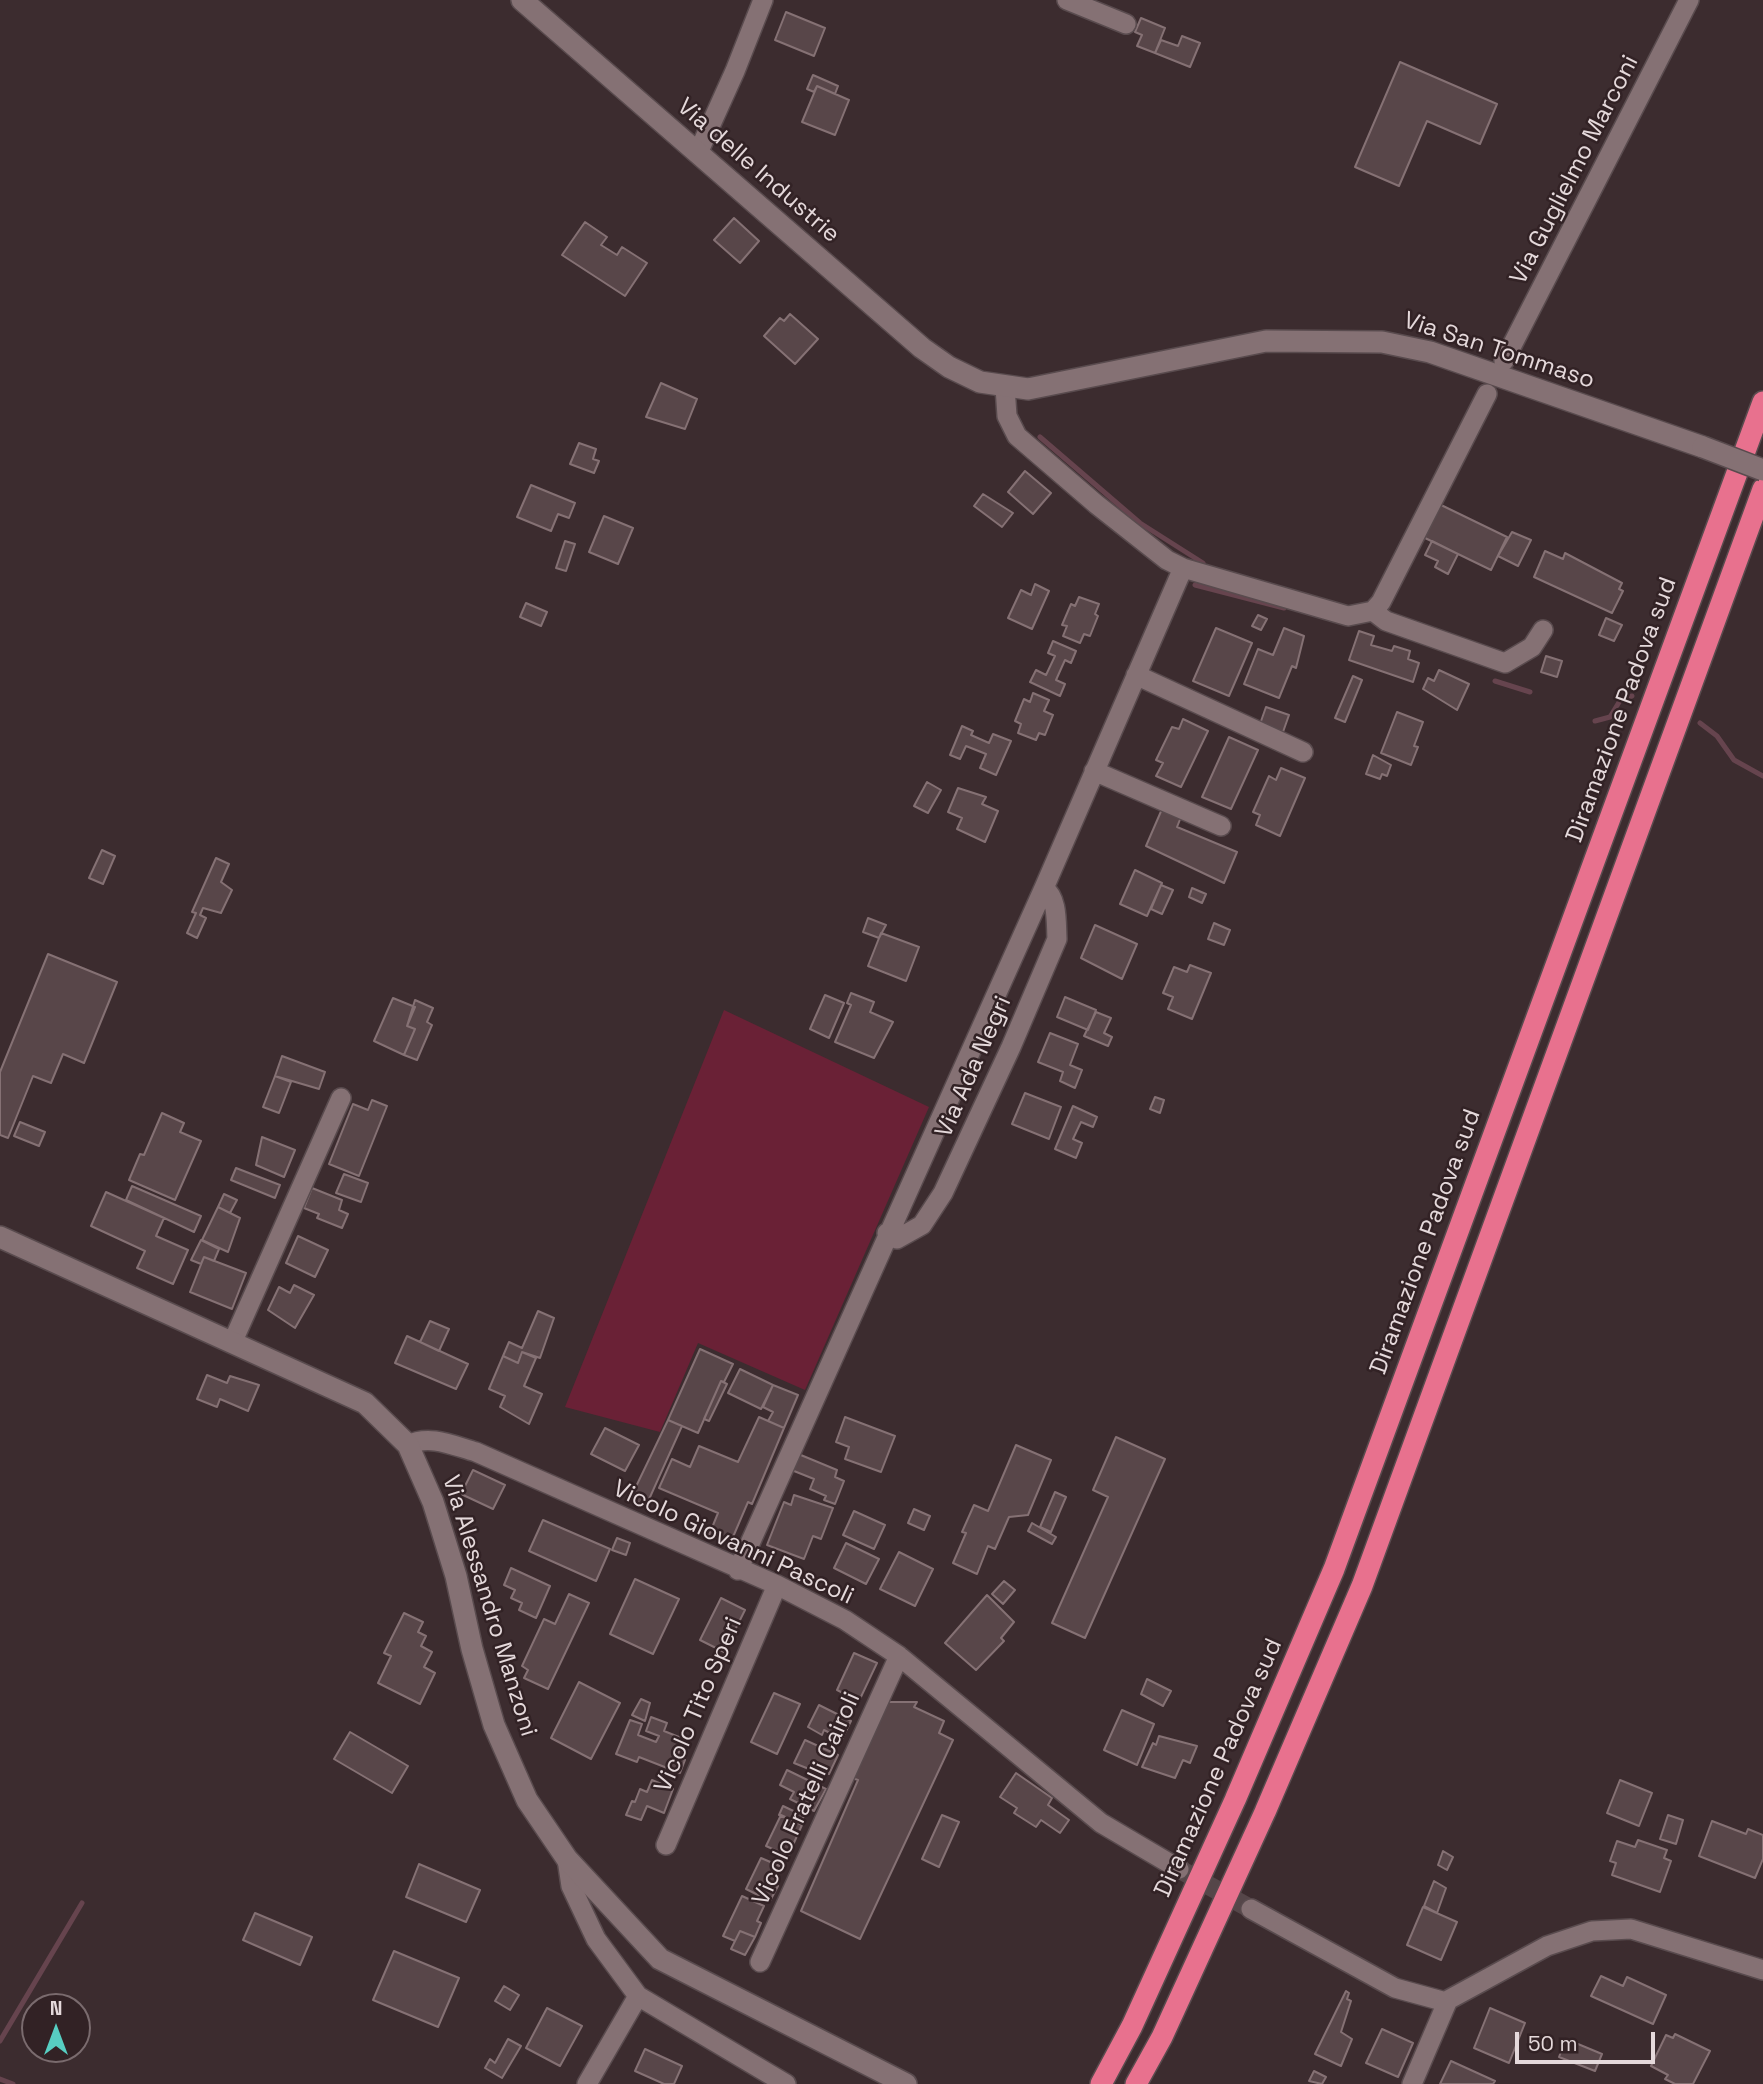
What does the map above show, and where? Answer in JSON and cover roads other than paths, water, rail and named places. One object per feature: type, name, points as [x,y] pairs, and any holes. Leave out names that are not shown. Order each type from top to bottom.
[{"type":"highway","name":"Diramazione Padova sud","points":[[1101,2084],[1132,2026],[1235,1800],[1334,1569],[1763,402]]},
{"type":"highway","points":[[1136,2084],[1162,2037],[1259,1824],[1362,1586],[1763,489]]},
{"type":"street","name":"Via delle Industrie","points":[[522,0],[922,348],[964,375]]},
{"type":"street","points":[[698,153],[763,0]]},
{"type":"street","points":[[1067,0],[1126,24]]},
{"type":"street","name":"Via Guglielmo Marconi","points":[[1504,361],[1689,0]]},
{"type":"street","name":"Via San Tommaso","points":[[964,375],[1005,387],[1028,389],[1266,341],[1382,342],[1430,352],[1763,470]]},
{"type":"street","points":[[1005,387],[1007,416],[1017,436],[1096,505],[1167,561],[1182,568],[1348,616],[1373,611],[1381,602],[1487,394]]},
{"type":"street","name":"Via Ada Negri","points":[[738,1570],[1044,888],[1182,568]]},
{"type":"street","points":[[1373,611],[1386,621],[1505,663],[1532,647],[1544,630]]},
{"type":"street","points":[[1136,675],[1303,752]]},
{"type":"street","points":[[1094,771],[1221,826]]},
{"type":"street","name":"Via Ada Negri","points":[[887,1233],[897,1239],[922,1225],[943,1193],[978,1122],[1057,939],[1055,907],[1050,893],[1044,888]]},
{"type":"street","points":[[233,1341],[341,1098]]},
{"type":"street","name":"Via Alessandro Manzoni","points":[[0,1237],[365,1403],[408,1445],[433,1502],[456,1576],[494,1725],[527,1800],[567,1859],[660,1959],[906,2084]]},
{"type":"street","name":"Vicolo Giovanni Pascoli","points":[[408,1445],[418,1440],[433,1440],[476,1452],[777,1585],[845,1620],[899,1656],[1101,1823],[1180,1869]]},
{"type":"street","name":"Vicolo Tito Speri","points":[[666,1845],[777,1585]]},
{"type":"street","name":"Vicolo Fratelli Cairoli","points":[[760,1962],[899,1656]]},
{"type":"street","points":[[567,1859],[571,1885],[596,1939],[638,1996],[786,2084]]},
{"type":"street","points":[[1251,1909],[1395,1988],[1446,2002]]},
{"type":"street","points":[[1412,2084],[1446,2002],[1547,1946],[1592,1931],[1631,1929],[1763,1970]]},
{"type":"street","points":[[587,2084],[638,1996]]},
{"type":"waterway","points":[[1040,437],[1140,523],[1203,563]]},
{"type":"waterway","points":[[1195,585],[1284,608]]},
{"type":"waterway","points":[[1495,681],[1530,692]]},
{"type":"waterway","points":[[1595,721],[1610,717],[1621,699],[1632,696]]},
{"type":"waterway","points":[[1700,723],[1717,736],[1734,760],[1763,776]]},
{"type":"waterway","points":[[0,2041],[82,1903]]},
{"type":"waterway","points":[[0,2079],[13,2084]]},
{"type":"tunnel","points":[[1179,1869],[1251,1909]]}]
